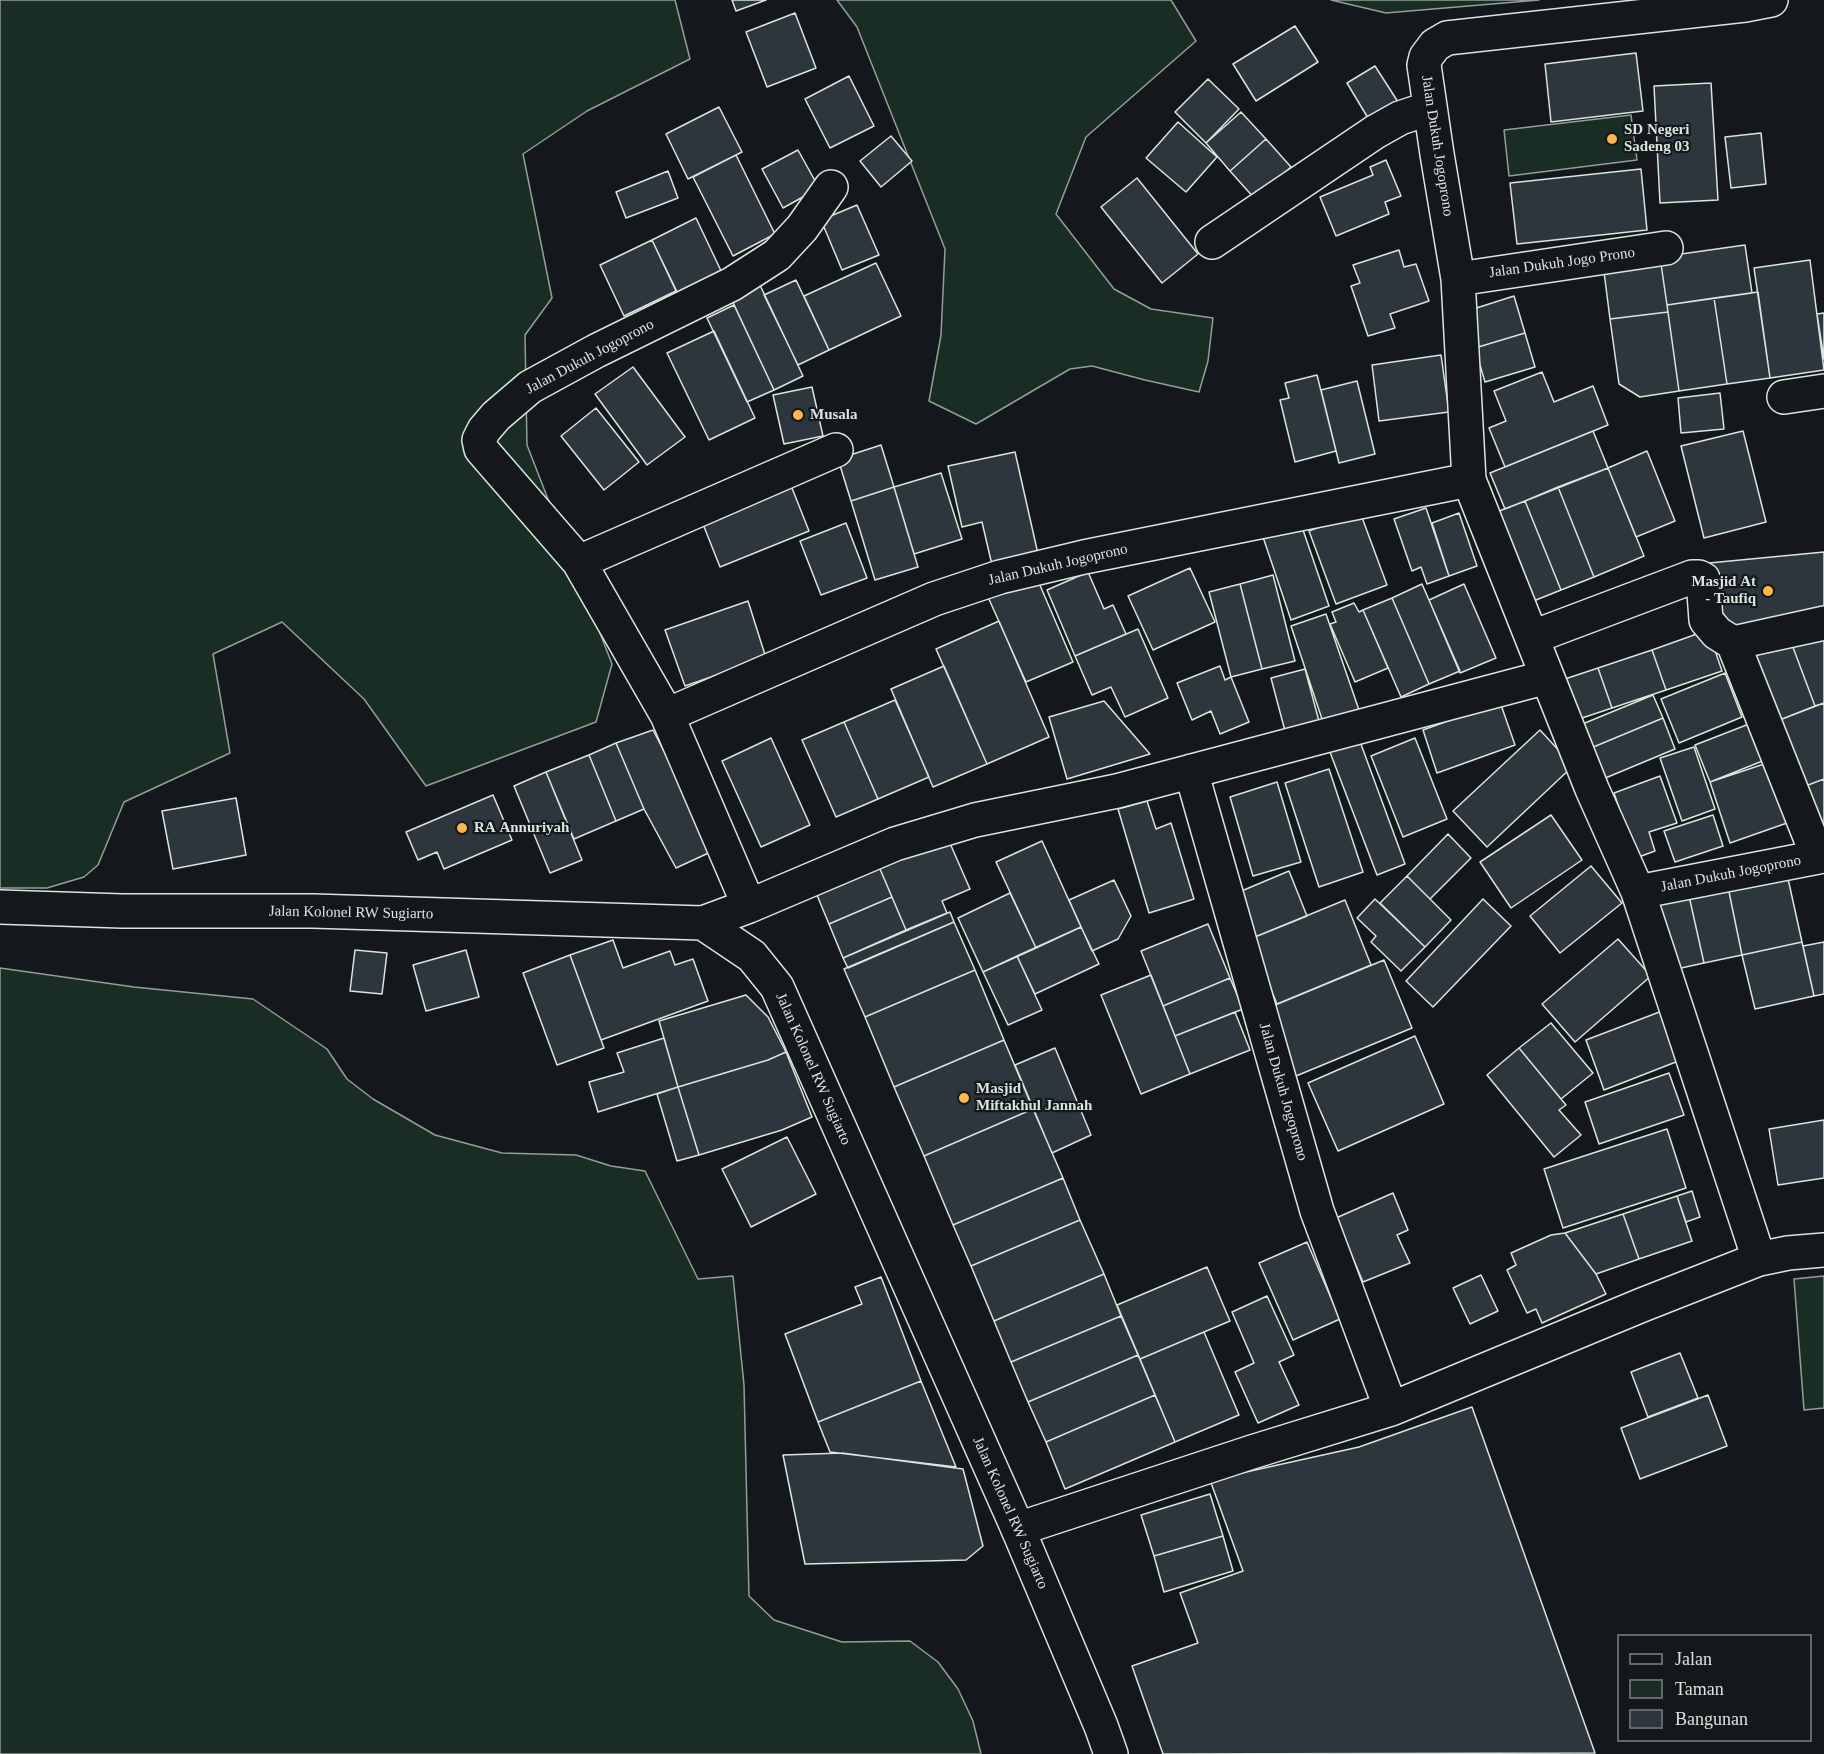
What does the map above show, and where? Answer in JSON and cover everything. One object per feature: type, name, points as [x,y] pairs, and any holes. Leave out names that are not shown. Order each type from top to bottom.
[{"type":"street","name":"Jalan Dukuh Jogoprono","points":[[1759,1259],[1638,892],[1592,789],[1469,480],[1458,279],[1424,65],[1426,57],[1435,45],[1447,38],[1734,7],[1771,0]]},
{"type":"street","points":[[1212,243],[1375,132],[1400,118],[1430,108]]},
{"type":"street","name":"Jalan Dukuh Jogoprono","points":[[749,906],[668,715],[579,562],[481,449],[479,440],[496,416],[530,387],[596,351],[732,284],[777,255],[802,228],[831,187]]},
{"type":"street","name":"Jalan Dukuh Jogo Prono","points":[[1458,279],[1666,248]]},
{"type":"street","points":[[1784,397],[1824,391]]},
{"type":"street","points":[[579,562],[836,450]]},
{"type":"street","name":"Jalan Dukuh Jogoprono","points":[[668,715],[934,599],[999,577],[1084,557],[1469,480]]},
{"type":"street","points":[[1533,637],[1692,577],[1703,579],[1706,620],[1717,633],[1733,643],[1821,857]]},
{"type":"street","points":[[1733,643],[1824,623]]},
{"type":"street","points":[[703,922],[749,906],[895,844],[975,820],[1117,791],[1547,677]]},
{"type":"street","name":"Jalan Dukuh Jogoprono","points":[[1191,771],[1317,1211],[1391,1409]]},
{"type":"street","name":"Jalan Dukuh Jogoprono","points":[[1638,892],[1821,857]]},
{"type":"street","name":"Jalan Kolonel RW Sugiarto","points":[[0,907],[703,922],[752,956],[777,987],[1018,1529],[1111,1754]]},
{"type":"street","points":[[1018,1529],[1391,1409],[1759,1259],[1788,1253],[1824,1250]]},
{"type":"green space","points":[[0,0],[675,0],[690,59],[587,111],[523,154],[552,298],[525,335],[527,445],[612,664],[596,722],[426,786],[364,699],[282,622],[213,654],[230,753],[124,802],[98,865],[84,877],[47,888],[0,888]]},
{"type":"green space","points":[[837,0],[1171,0],[1196,41],[1086,137],[1056,214],[1114,289],[1151,309],[1213,318],[1208,361],[1199,392],[1092,366],[1070,369],[976,424],[929,401],[941,335],[945,249],[857,27]]},
{"type":"green space","points":[[1331,0],[1539,0],[1386,13]]},
{"type":"green space","points":[[1631,115],[1637,160],[1509,176],[1504,130]]},
{"type":"green space","points":[[0,968],[134,987],[253,999],[327,1049],[347,1079],[373,1099],[435,1135],[502,1153],[576,1155],[611,1166],[645,1171],[698,1279],[733,1276],[744,1385],[749,1596],[774,1620],[842,1642],[910,1641],[938,1662],[958,1689],[973,1721],[981,1754],[0,1754]]},
{"type":"green space","points":[[1824,1276],[1824,1408],[1804,1410],[1794,1279]]},
{"type":"building","points":[[732,0],[766,0],[736,11]]},
{"type":"building","points":[[795,13],[816,68],[767,87],[746,32]]},
{"type":"building","points":[[1295,26],[1318,62],[1256,101],[1233,64]]},
{"type":"building","points":[[1636,53],[1643,111],[1551,122],[1545,64]]},
{"type":"building","points":[[1375,66],[1400,105],[1371,123],[1347,83]]},
{"type":"building","points":[[849,76],[874,126],[830,148],[805,99]]},
{"type":"building","points":[[1208,79],[1239,109],[1206,143],[1175,112]]},
{"type":"building","points":[[1711,83],[1718,200],[1660,203],[1654,86]]},
{"type":"building","points":[[719,107],[742,152],[688,179],[666,134]]},
{"type":"building","points":[[1241,112],[1266,139],[1230,171],[1206,143]]},
{"type":"building","points":[[1178,122],[1217,157],[1186,192],[1146,158]]},
{"type":"building","points":[[1761,133],[1766,184],[1731,188],[1725,137]]},
{"type":"building","points":[[891,136],[912,161],[881,187],[860,161]]},
{"type":"building","points":[[1266,139],[1291,167],[1255,199],[1230,171]]},
{"type":"building","points":[[798,150],[819,188],[783,208],[762,169]]},
{"type":"building","points":[[736,155],[775,234],[733,256],[693,177]]},
{"type":"building","points":[[1386,160],[1401,196],[1385,202],[1389,214],[1336,236],[1320,197],[1373,175],[1370,167]]},
{"type":"building","points":[[1641,169],[1647,230],[1517,244],[1510,183]]},
{"type":"building","points":[[668,171],[678,198],[626,218],[616,192]]},
{"type":"building","points":[[1137,178],[1198,254],[1162,283],[1101,207]]},
{"type":"building","points":[[857,205],[879,255],[842,270],[821,220]]},
{"type":"building","points":[[696,218],[723,275],[679,296],[652,240]]},
{"type":"building","points":[[652,240],[676,291],[624,316],[600,265]]},
{"type":"building","points":[[1745,245],[1752,293],[1667,305],[1660,257]]},
{"type":"building","points":[[1399,250],[1404,267],[1416,264],[1429,301],[1390,314],[1395,328],[1368,336],[1351,286],[1360,283],[1353,265]]},
{"type":"building","points":[[1660,257],[1668,312],[1610,319],[1603,264]]},
{"type":"building","points":[[1810,260],[1824,370],[1770,378],[1754,268]]},
{"type":"building","points":[[876,263],[901,316],[829,350],[804,296]]},
{"type":"building","points":[[796,280],[829,350],[798,365],[764,295]]},
{"type":"building","points":[[759,283],[803,376],[774,390],[730,296]]},
{"type":"building","points":[[1758,292],[1770,378],[1727,384],[1714,298]]},
{"type":"building","points":[[1514,296],[1525,333],[1475,348],[1464,312]]},
{"type":"building","points":[[1714,298],[1727,384],[1679,391],[1667,305]]},
{"type":"building","points":[[734,305],[774,390],[747,402],[707,318]]},
{"type":"building","points":[[1668,312],[1679,391],[1640,397],[1619,384],[1610,319]]},
{"type":"building","points":[[1824,313],[1824,359],[1817,314]]},
{"type":"building","points":[[714,331],[755,418],[709,440],[667,353]]},
{"type":"building","points":[[1525,333],[1535,367],[1485,382],[1475,348]]},
{"type":"building","points":[[1441,355],[1449,412],[1379,421],[1372,365]]},
{"type":"building","points":[[633,367],[685,437],[647,465],[595,394]]},
{"type":"building","points":[[1542,372],[1554,402],[1593,386],[1608,425],[1505,467],[1489,428],[1506,421],[1494,391]]},
{"type":"building","points":[[1317,375],[1336,451],[1295,462],[1280,400],[1289,398],[1285,383]]},
{"type":"building","points":[[1357,381],[1375,454],[1339,463],[1321,390]]},
{"type":"building","name":"Musala","points":[[812,387],[823,436],[784,444],[773,395]]},
{"type":"building","points":[[1720,393],[1724,429],[1681,433],[1678,398]]},
{"type":"building","points":[[596,408],[639,462],[604,490],[561,436]]},
{"type":"building","points":[[1593,431],[1608,468],[1505,509],[1490,473]]},
{"type":"building","points":[[1743,431],[1766,522],[1704,538],[1681,446]]},
{"type":"building","points":[[881,445],[894,487],[851,501],[838,459]]},
{"type":"building","points":[[1647,451],[1675,521],[1636,537],[1608,468]]},
{"type":"building","points":[[1015,452],[1038,554],[992,565],[982,522],[962,527],[948,466]]},
{"type":"building","points":[[1608,468],[1644,556],[1594,577],[1558,487]]},
{"type":"building","points":[[941,473],[962,539],[914,554],[894,487]]},
{"type":"building","points":[[790,483],[809,531],[720,567],[701,519]]},
{"type":"building","points":[[894,487],[918,567],[875,580],[851,501]]},
{"type":"building","points":[[1558,487],[1594,577],[1561,590],[1525,501]]},
{"type":"building","points":[[1525,501],[1561,590],[1531,602],[1494,513]]},
{"type":"building","points":[[1426,508],[1449,576],[1427,584],[1421,567],[1412,571],[1394,519]]},
{"type":"building","points":[[1360,512],[1387,585],[1336,604],[1309,531]]},
{"type":"building","points":[[1459,513],[1477,566],[1449,576],[1432,523]]},
{"type":"building","points":[[846,523],[867,578],[821,595],[800,541]]},
{"type":"building","points":[[1301,524],[1329,606],[1291,620],[1263,537]]},
{"type":"building","name":"Masjid At - Taufiq","points":[[1824,552],[1824,619],[1715,628],[1709,563]]},
{"type":"building","points":[[1190,568],[1215,622],[1153,650],[1128,596]]},
{"type":"building","points":[[1088,572],[1104,609],[1113,605],[1126,634],[1075,656],[1047,590]]},
{"type":"building","points":[[1273,575],[1295,661],[1262,669],[1240,584]]},
{"type":"building","points":[[1036,576],[1073,662],[1026,682],[988,597]]},
{"type":"building","points":[[1240,584],[1262,669],[1231,677],[1209,592]]},
{"type":"building","points":[[1422,584],[1460,671],[1429,684],[1392,598]]},
{"type":"building","points":[[1464,584],[1496,658],[1460,673],[1429,600]]},
{"type":"building","points":[[1392,598],[1429,684],[1401,697],[1363,610]]},
{"type":"building","points":[[748,601],[766,658],[685,686],[665,630]]},
{"type":"building","points":[[1354,603],[1359,612],[1363,610],[1388,668],[1355,682],[1330,624],[1336,622],[1332,612]]},
{"type":"building","points":[[1326,614],[1359,710],[1323,722],[1291,626]]},
{"type":"building","points":[[999,621],[1049,737],[987,764],[936,649]]},
{"type":"building","points":[[1138,629],[1168,698],[1125,717],[1111,687],[1092,695],[1075,656]]},
{"type":"building","points":[[1824,629],[1824,703],[1815,706],[1791,642]]},
{"type":"building","points":[[1708,630],[1722,671],[1666,690],[1652,650]]},
{"type":"building","points":[[1791,642],[1815,706],[1777,721],[1750,651]]},
{"type":"building","points":[[1652,650],[1666,690],[1612,708],[1598,668]]},
{"type":"building","points":[[944,666],[987,764],[933,787],[891,689]]},
{"type":"building","points":[[1220,666],[1225,680],[1231,677],[1249,722],[1220,734],[1211,711],[1192,720],[1177,683]]},
{"type":"building","points":[[1598,668],[1612,708],[1576,720],[1562,680]]},
{"type":"building","points":[[1305,669],[1319,721],[1285,731],[1271,678]]},
{"type":"building","points":[[1725,673],[1742,717],[1679,743],[1661,699]]},
{"type":"building","points":[[1653,695],[1663,718],[1591,748],[1580,725]]},
{"type":"building","points":[[895,700],[929,777],[878,799],[844,722]]},
{"type":"building","points":[[1104,701],[1150,754],[1067,779],[1049,717]]},
{"type":"building","points":[[1500,702],[1515,745],[1437,773],[1423,730]]},
{"type":"building","points":[[1824,703],[1824,779],[1803,787],[1777,721]]},
{"type":"building","points":[[1663,718],[1675,749],[1603,779],[1591,748]]},
{"type":"building","points":[[844,722],[878,799],[836,817],[802,740]]},
{"type":"building","points":[[1749,724],[1765,760],[1710,782],[1695,745]]},
{"type":"building","points":[[653,730],[715,850],[676,868],[644,809],[616,743]]},
{"type":"building","points":[[1540,730],[1573,766],[1487,847],[1453,811]]},
{"type":"building","points":[[1358,736],[1405,864],[1377,875],[1328,747]]},
{"type":"building","points":[[771,738],[810,825],[761,847],[722,761]]},
{"type":"building","points":[[1415,738],[1447,819],[1403,837],[1371,756]]},
{"type":"building","points":[[616,743],[644,809],[616,821],[589,755]]},
{"type":"building","points":[[1694,747],[1715,809],[1682,821],[1660,758]]},
{"type":"building","points":[[589,755],[616,821],[574,839],[546,772]]},
{"type":"building","points":[[1767,763],[1787,823],[1730,843],[1710,782]]},
{"type":"building","points":[[1329,769],[1363,872],[1319,887],[1285,783]]},
{"type":"building","points":[[546,772],[582,860],[550,873],[514,786]]},
{"type":"building","points":[[1660,776],[1677,823],[1649,832],[1655,851],[1636,858],[1614,793]]},
{"type":"building","points":[[1824,779],[1824,841],[1803,787]]},
{"type":"building","points":[[1277,782],[1301,862],[1253,876],[1230,797]]},
{"type":"building","name":"RA Annuriyah","points":[[493,795],[512,840],[444,869],[437,852],[418,860],[406,832]]},
{"type":"building","points":[[236,798],[246,855],[173,869],[162,811]]},
{"type":"building","points":[[1147,801],[1156,829],[1171,823],[1194,899],[1149,913],[1118,809]]},
{"type":"building","points":[[1551,815],[1582,860],[1511,908],[1480,862]]},
{"type":"building","points":[[1713,815],[1723,846],[1675,862],[1664,831]]},
{"type":"building","points":[[1448,834],[1471,858],[1430,899],[1407,876]]},
{"type":"building","points":[[949,841],[970,889],[942,901],[947,913],[906,930],[877,862]]},
{"type":"building","points":[[1042,841],[1081,927],[1036,948],[996,862]]},
{"type":"building","points":[[877,862],[892,897],[829,924],[814,888]]},
{"type":"building","points":[[1591,866],[1622,903],[1560,953],[1530,916]]},
{"type":"building","points":[[1289,871],[1307,916],[1250,939],[1232,895]]},
{"type":"building","points":[[1787,874],[1802,942],[1742,955],[1728,887]]},
{"type":"building","points":[[1407,876],[1451,920],[1425,947],[1380,903]]},
{"type":"building","points":[[1114,880],[1131,916],[1118,939],[1092,951],[1069,900]]},
{"type":"building","points":[[1728,887],[1742,955],[1704,963],[1689,896]]},
{"type":"building","points":[[1010,893],[1036,948],[983,972],[958,918]]},
{"type":"building","points":[[1689,896],[1704,963],[1672,970],[1657,903]]},
{"type":"building","points":[[892,897],[906,930],[843,958],[829,924]]},
{"type":"building","points":[[1375,899],[1425,947],[1401,971],[1371,942],[1376,936],[1357,918]]},
{"type":"building","points":[[1483,899],[1511,926],[1433,1007],[1406,981]]},
{"type":"building","points":[[1345,900],[1371,965],[1277,1004],[1250,939]]},
{"type":"building","points":[[950,912],[954,922],[848,968],[843,958]]},
{"type":"building","points":[[954,922],[975,970],[865,1017],[844,969]]},
{"type":"building","points":[[1208,924],[1230,978],[1163,1006],[1141,951]]},
{"type":"building","points":[[1081,927],[1099,964],[1035,994],[1017,956]]},
{"type":"building","points":[[1618,939],[1651,976],[1575,1042],[1542,1004]]},
{"type":"building","points":[[613,940],[623,968],[670,951],[675,965],[693,959],[708,1001],[601,1040],[570,955]]},
{"type":"building","points":[[1802,942],[1814,996],[1755,1009],[1742,955]]},
{"type":"building","points":[[1824,942],[1824,994],[1814,996],[1803,946]]},
{"type":"building","points":[[355,950],[387,953],[382,994],[350,991]]},
{"type":"building","points":[[466,950],[479,997],[426,1011],[413,965]]},
{"type":"building","points":[[570,955],[604,1048],[557,1065],[523,973]]},
{"type":"building","points":[[1017,956],[1042,1010],[1008,1025],[983,972]]},
{"type":"building","points":[[1384,960],[1412,1028],[1296,1076],[1268,1008]]},
{"type":"building","points":[[975,970],[1004,1040],[894,1087],[865,1017]]},
{"type":"building","points":[[1151,975],[1190,1074],[1141,1094],[1101,995]]},
{"type":"building","points":[[1230,978],[1243,1009],[1175,1036],[1163,1006]]},
{"type":"building","points":[[746,995],[768,1017],[786,1052],[768,1060],[678,1087],[659,1021]]},
{"type":"building","points":[[1662,1011],[1681,1060],[1604,1090],[1586,1040]]},
{"type":"building","points":[[1235,1012],[1250,1050],[1190,1074],[1175,1036]]},
{"type":"building","points":[[1551,1023],[1593,1073],[1561,1099],[1519,1048]]},
{"type":"building","points":[[1415,1036],[1444,1104],[1338,1151],[1308,1083]]},
{"type":"building","points":[[664,1038],[678,1087],[598,1112],[589,1082],[624,1072],[617,1053]]},
{"type":"building","name":"Masjid Miftakhul Jannah","points":[[1004,1040],[1033,1109],[924,1156],[894,1087]]},
{"type":"building","points":[[1055,1048],[1091,1135],[1052,1153],[1015,1065]]},
{"type":"building","points":[[1519,1048],[1566,1105],[1559,1110],[1581,1135],[1554,1157],[1487,1075]]},
{"type":"building","points":[[786,1052],[812,1117],[782,1130],[699,1155],[678,1087],[768,1060]]},
{"type":"building","points":[[1669,1073],[1684,1115],[1599,1144],[1585,1102]]},
{"type":"building","points":[[678,1087],[699,1155],[677,1161],[657,1094]]},
{"type":"building","points":[[1033,1109],[1063,1178],[953,1225],[924,1156]]},
{"type":"building","points":[[1824,1120],[1824,1178],[1778,1185],[1769,1129]]},
{"type":"building","points":[[1667,1129],[1686,1188],[1563,1228],[1544,1169]]},
{"type":"building","points":[[787,1137],[816,1194],[751,1227],[722,1169]]},
{"type":"building","points":[[1063,1178],[1080,1220],[971,1266],[953,1225]]},
{"type":"building","points":[[1692,1191],[1700,1217],[1686,1222],[1677,1196]]},
{"type":"building","points":[[1393,1193],[1408,1230],[1397,1235],[1410,1263],[1363,1282],[1336,1218]]},
{"type":"building","points":[[1677,1196],[1692,1241],[1639,1259],[1623,1214]]},
{"type":"building","points":[[1623,1214],[1639,1259],[1596,1274],[1565,1233]]},
{"type":"building","points":[[1080,1220],[1104,1274],[994,1321],[971,1266]]},
{"type":"building","points":[[1565,1233],[1596,1274],[1606,1294],[1542,1323],[1536,1309],[1527,1313],[1507,1270],[1516,1265],[1511,1253],[1551,1235]]},
{"type":"building","points":[[1307,1242],[1340,1319],[1293,1340],[1259,1263]]},
{"type":"building","points":[[1207,1267],[1230,1321],[1140,1359],[1117,1305]]},
{"type":"building","points":[[1104,1274],[1121,1316],[1011,1362],[994,1321]]},
{"type":"building","points":[[1481,1275],[1498,1311],[1470,1324],[1453,1288]]},
{"type":"building","points":[[881,1277],[921,1381],[818,1422],[785,1334],[862,1304],[855,1287]]},
{"type":"building","points":[[1267,1296],[1294,1355],[1279,1362],[1299,1405],[1258,1423],[1235,1372],[1254,1363],[1232,1312]]},
{"type":"building","points":[[1121,1316],[1138,1355],[1028,1402],[1011,1362]]},
{"type":"building","points":[[1204,1332],[1239,1415],[1175,1442],[1140,1359]]},
{"type":"building","points":[[1680,1353],[1698,1398],[1648,1417],[1631,1372]]},
{"type":"building","points":[[1138,1355],[1155,1395],[1046,1442],[1028,1402]]},
{"type":"building","points":[[921,1381],[956,1467],[830,1452],[818,1422]]},
{"type":"building","points":[[1155,1395],[1175,1442],[1065,1489],[1046,1442]]},
{"type":"building","points":[[1708,1395],[1727,1446],[1640,1479],[1621,1428]]},
{"type":"building","points":[[1472,1407],[1595,1753],[1163,1754],[1132,1666],[1198,1643],[1180,1593],[1243,1571],[1210,1480],[1359,1447]]},
{"type":"building","points":[[842,1453],[963,1469],[983,1546],[966,1560],[805,1564],[783,1455]]},
{"type":"building","points":[[1210,1494],[1223,1536],[1154,1556],[1141,1515]]},
{"type":"building","points":[[1223,1536],[1233,1571],[1164,1592],[1154,1556]]},
{"type":"place","name":"SD Negeri Sadeng 03","points":[[1612,139]]},
{"type":"place","name":"Musala","points":[[798,415]]},
{"type":"place","name":"Masjid At - Taufiq","points":[[1768,591]]},
{"type":"place","name":"RA Annuriyah","points":[[462,828]]},
{"type":"place","name":"Masjid Miftakhul Jannah","points":[[964,1098]]}]
